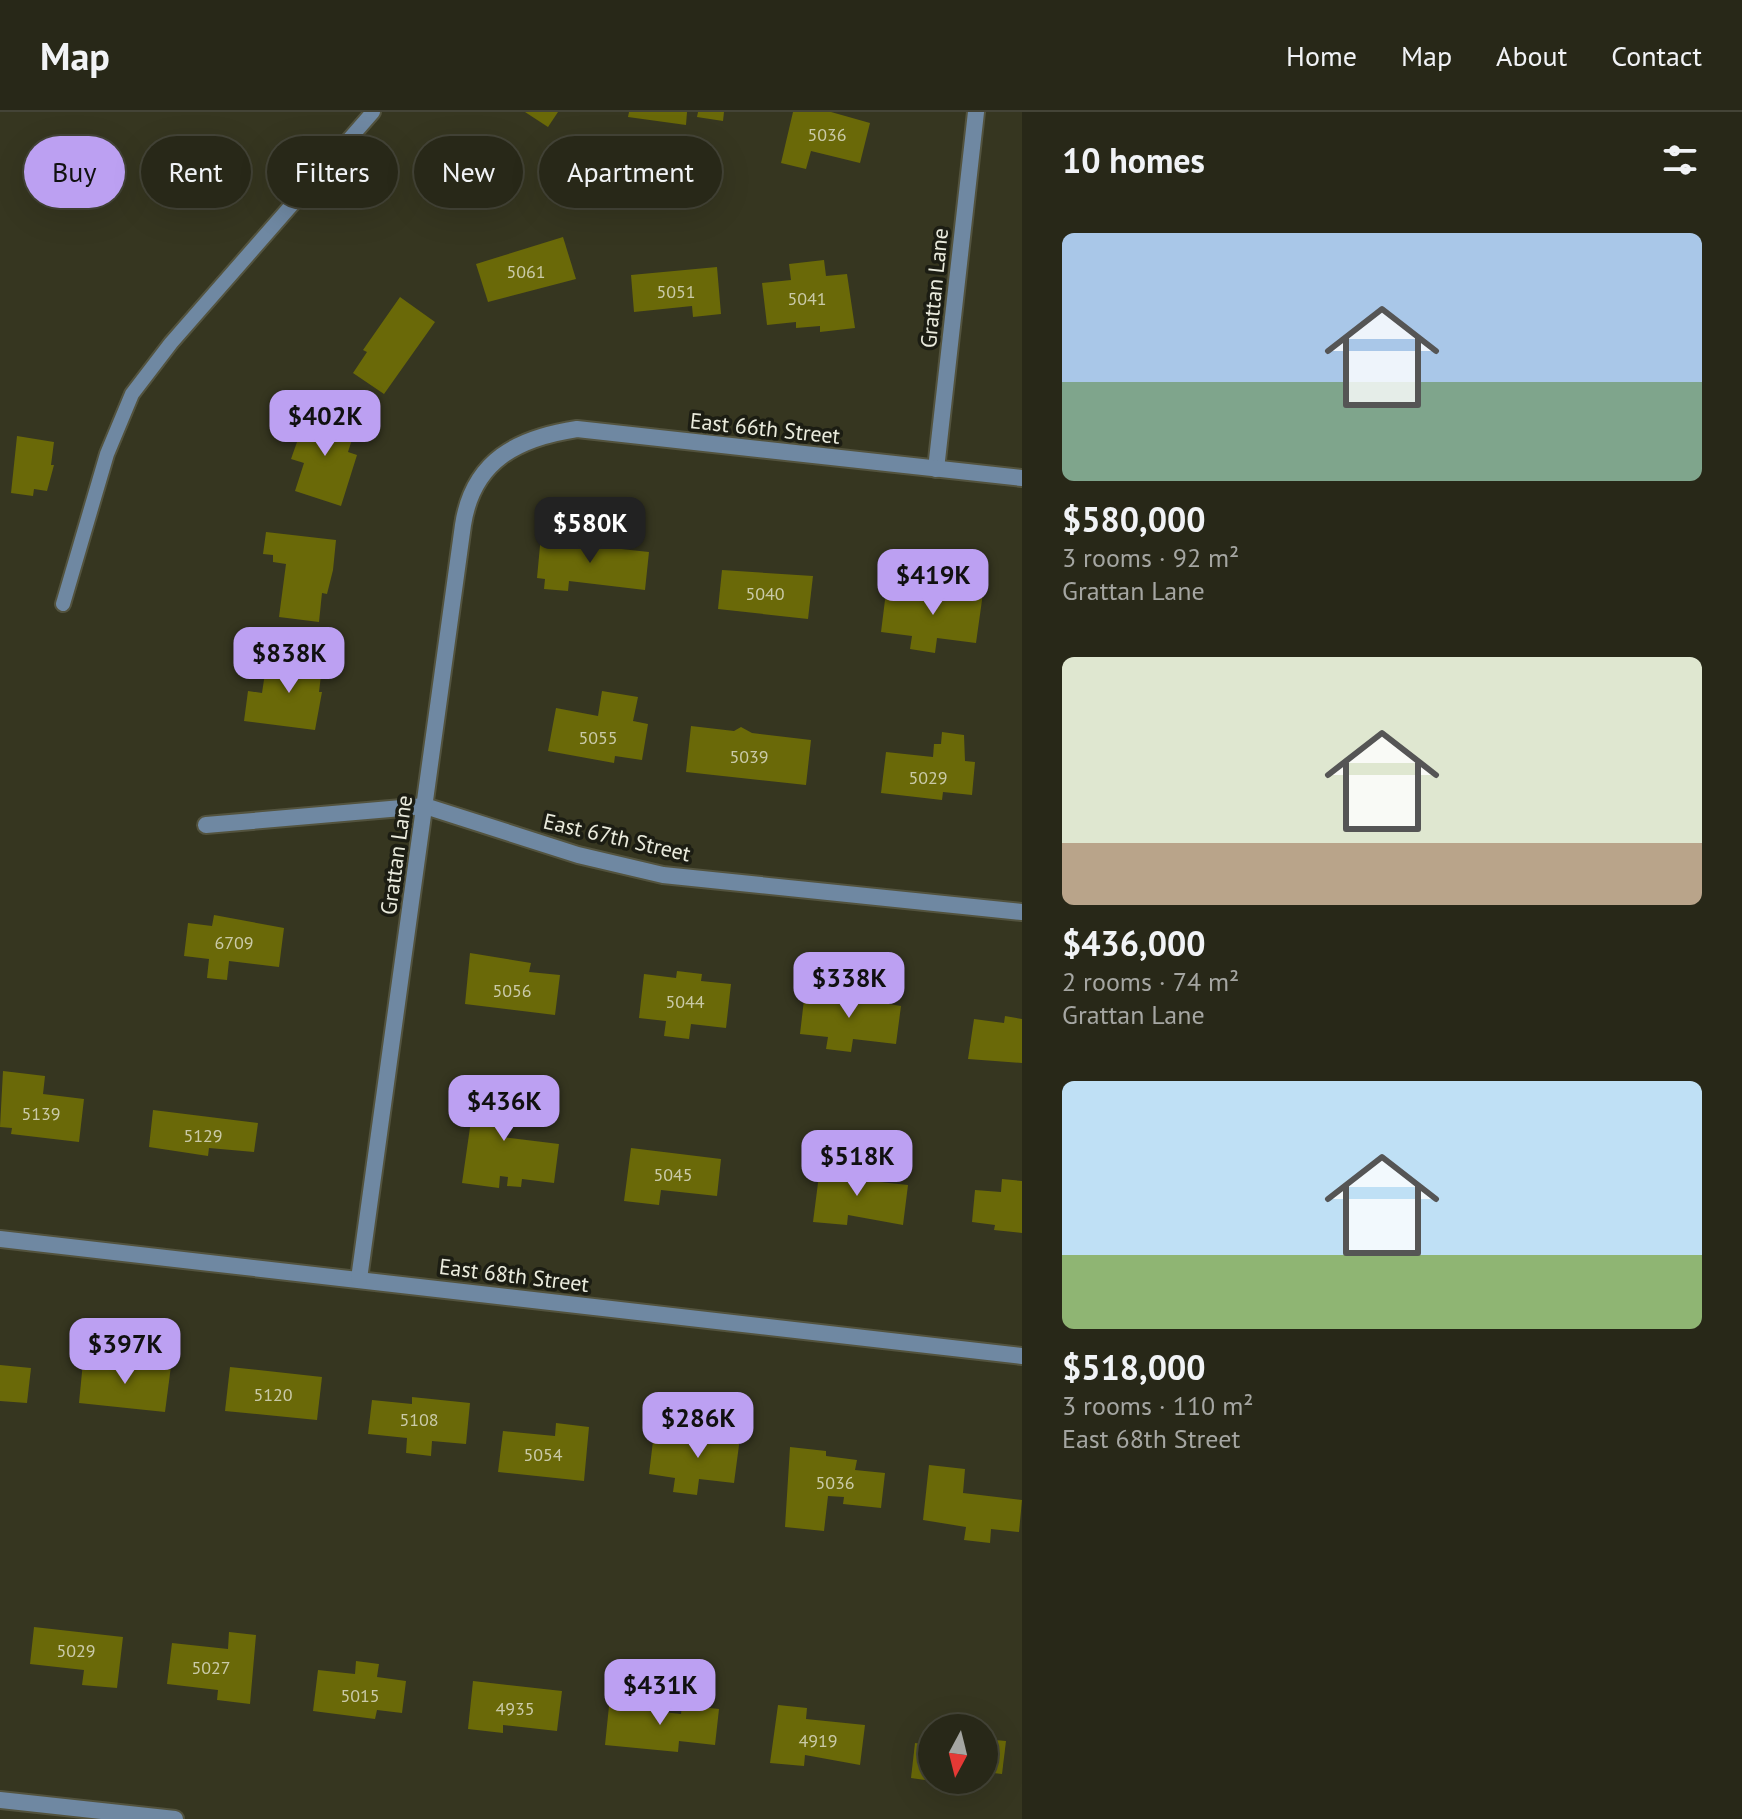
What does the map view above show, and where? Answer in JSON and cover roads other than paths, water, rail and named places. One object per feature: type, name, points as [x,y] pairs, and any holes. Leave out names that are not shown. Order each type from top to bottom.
[{"type":"street","name":"Grattan Lane","points":[[936,469],[976,112]]},
{"type":"street","name":"East 66th Street","points":[[507,450],[540,435],[577,429],[1022,478]]},
{"type":"street","name":"Grattan Lane","points":[[359,1279],[465,515],[478,484],[507,450]]},
{"type":"street","name":"East 67th Street","points":[[206,825],[425,806],[578,855],[663,875],[1022,912]]},
{"type":"street","name":"East 68th Street","points":[[0,1239],[1022,1356]]},
{"type":"street","points":[[0,1800],[175,1819]]},
{"type":"lane","points":[[63,604],[107,454],[132,394],[171,343],[373,112]]}]
